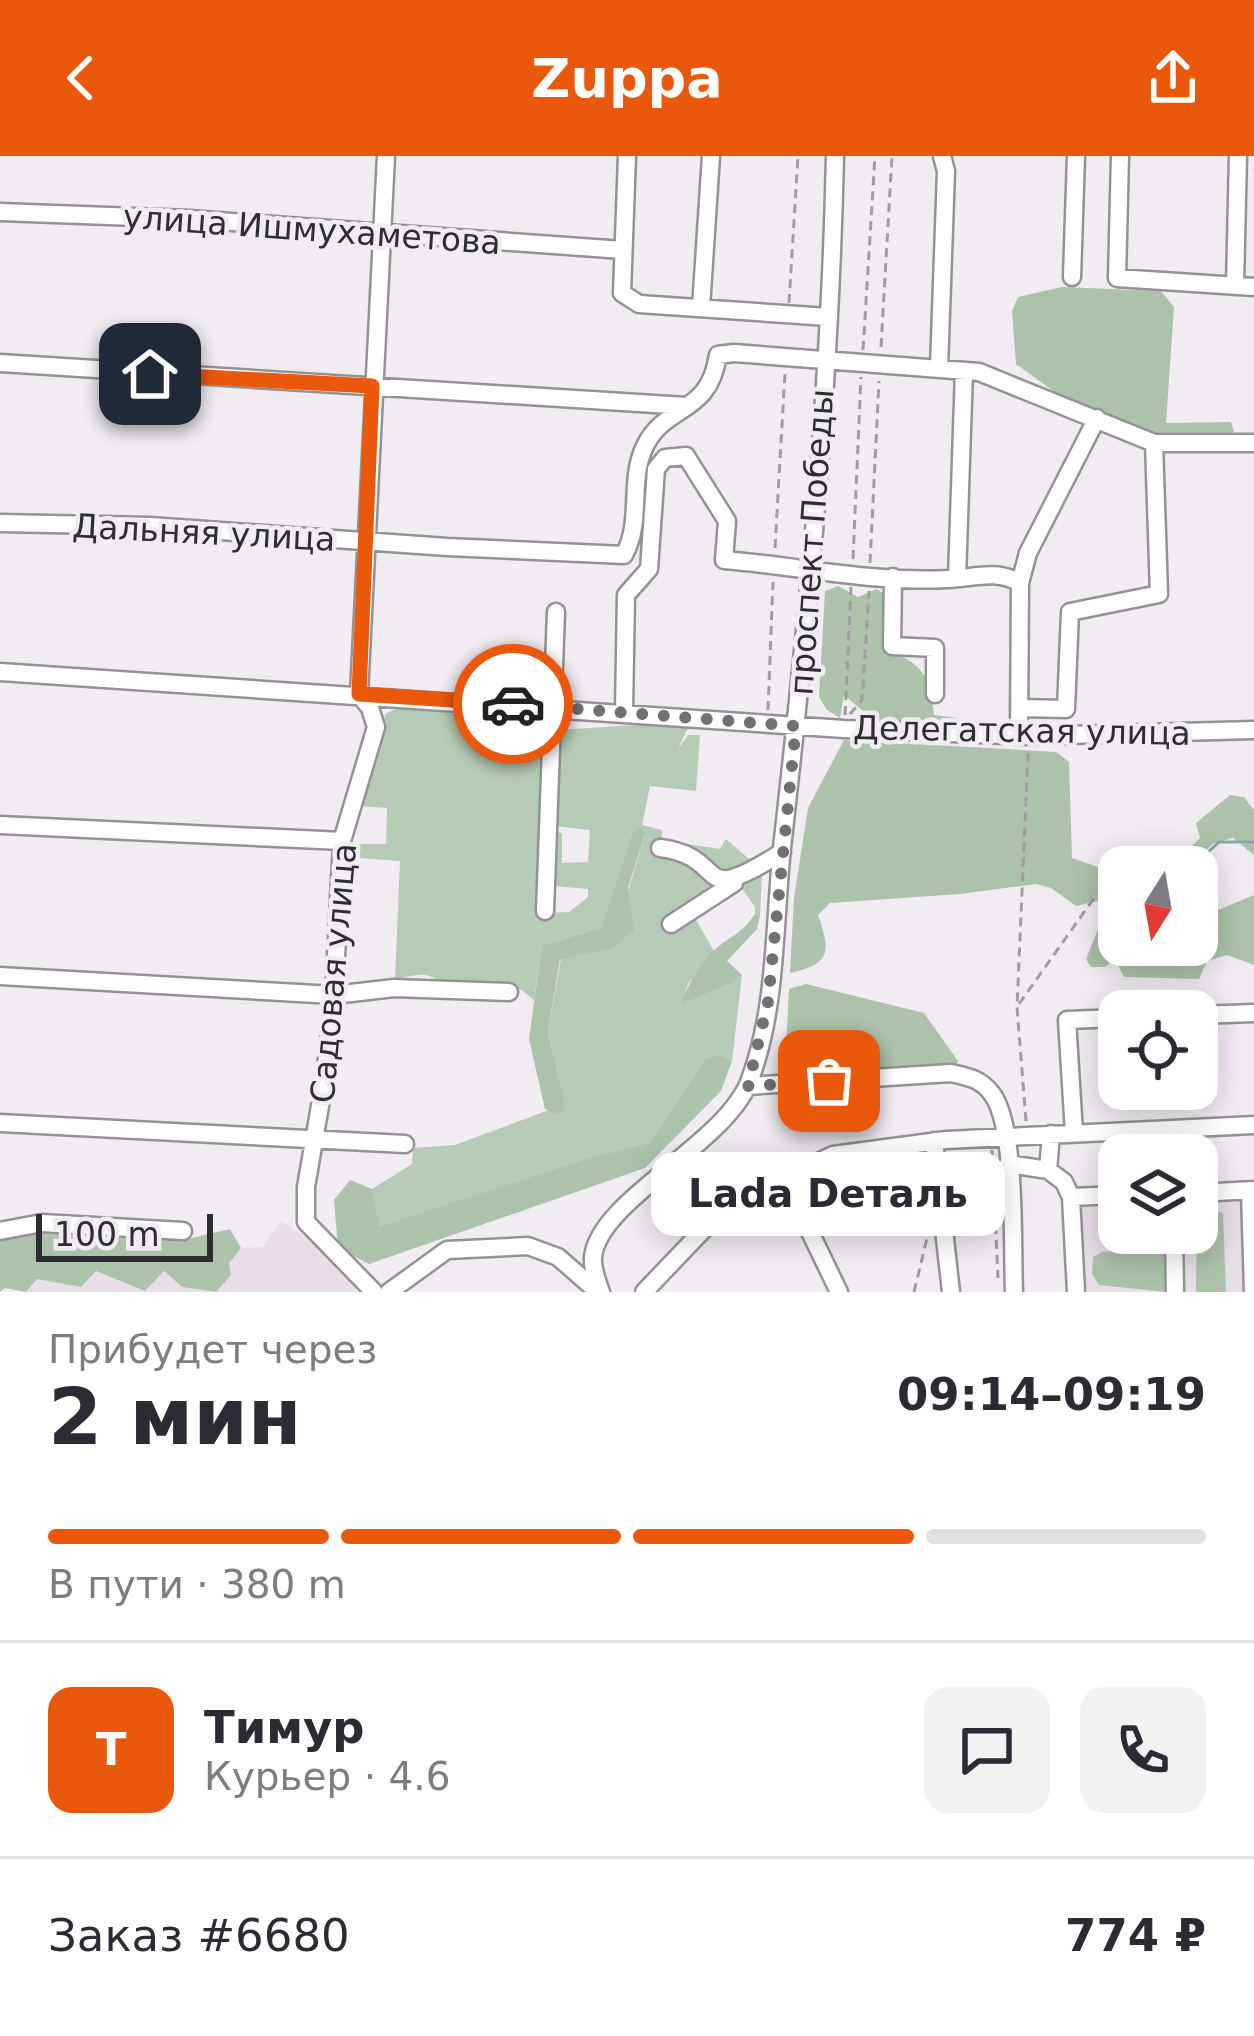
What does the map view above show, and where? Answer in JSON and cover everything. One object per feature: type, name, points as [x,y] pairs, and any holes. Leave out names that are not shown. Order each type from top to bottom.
[{"type":"street","name":"Садовая улица","points":[[374,1292],[306,1222],[306,1187],[334,995],[342,841],[376,728],[359,694],[386,156]]},
{"type":"street","points":[[627,156],[622,293],[627,300],[828,317]]},
{"type":"street","points":[[701,308],[711,156]]},
{"type":"street","points":[[939,368],[946,171],[942,156]]},
{"type":"street","points":[[1072,277],[1076,156]]},
{"type":"street","points":[[1120,156],[1117,278],[1245,286],[1238,156]]},
{"type":"street","name":"проспект Победы","points":[[599,1292],[593,1258],[611,1219],[725,1119],[748,1086],[768,1002],[812,573],[834,158]]},
{"type":"street","name":"улица Ишмухаметова","points":[[0,212],[380,231],[623,250]]},
{"type":"street","points":[[0,363],[686,406],[704,395],[713,382],[718,355],[786,356],[939,368],[1008,380],[1154,443],[1254,442]]},
{"type":"street","points":[[957,578],[964,371]]},
{"type":"street","name":"Дальняя улица","points":[[0,523],[151,526],[624,555],[633,539],[642,452],[648,439],[686,406]]},
{"type":"street","points":[[1024,736],[1019,708],[1020,583],[1028,553],[1097,418]]},
{"type":"street","points":[[1019,708],[1066,709],[1070,613],[1160,594],[1154,443]]},
{"type":"street","points":[[624,711],[626,595],[649,568],[656,469],[664,458],[686,455],[719,505],[727,521],[724,560],[812,573],[957,578],[981,574],[1009,576],[1020,583]]},
{"type":"street","points":[[893,577],[892,646],[935,648],[935,694]]},
{"type":"street","points":[[545,910],[556,612]]},
{"type":"street","name":"Делегатская улица","points":[[0,672],[796,726],[1024,736],[1254,730]]},
{"type":"street","points":[[0,825],[342,841]]},
{"type":"street","points":[[660,848],[685,851],[714,879],[724,882],[744,876]]},
{"type":"street","points":[[671,925],[782,852]]},
{"type":"street","points":[[0,976],[334,995],[394,988],[509,992]]},
{"type":"street","points":[[1218,1014],[1254,1013]]},
{"type":"street","points":[[1074,1132],[1067,1021],[1098,1019]]},
{"type":"street","points":[[748,1086],[951,1073],[977,1078],[995,1097],[1008,1164],[1014,1292]]},
{"type":"street","points":[[0,1123],[405,1144]]},
{"type":"street","points":[[644,1292],[707,1226],[784,1178],[832,1155],[999,1136],[1254,1125]]},
{"type":"street","points":[[1048,1170],[1051,1134]]},
{"type":"street","points":[[934,1142],[950,1292]]},
{"type":"street","points":[[1008,1164],[1048,1170],[1064,1182],[1071,1196],[1076,1292]]},
{"type":"street","points":[[784,1178],[839,1292]]},
{"type":"street","points":[[1218,1192],[1252,1191],[1253,1292]]},
{"type":"street","points":[[1071,1196],[1098,1195]]},
{"type":"street","points":[[0,1231],[42,1223],[183,1231]]},
{"type":"street","points":[[389,1292],[446,1250],[528,1246],[558,1257],[599,1292]]},
{"type":"street","points":[[1174,1254],[1175,1292]]},
{"type":"path","points":[[788,315],[798,156]]},
{"type":"path","points":[[875,156],[861,575],[862,700],[844,720],[861,575],[871,365],[892,156]]},
{"type":"path","points":[[767,724],[786,356]]},
{"type":"path","points":[[1024,736],[1017,1007],[1028,1135]]},
{"type":"path","points":[[1017,1007],[1098,895]]},
{"type":"path","points":[[999,1136],[999,1292]]},
{"type":"path","points":[[914,1292],[929,1230]]},
{"type":"shaded area","points":[[1254,1196],[1254,1292],[1080,1292],[1077,1205],[1098,1204],[1098,1254],[1218,1254],[1218,1198]]},
{"type":"shaded area","points":[[282,1221],[363,1279],[353,1292],[216,1292],[231,1275],[229,1263],[241,1248],[262,1247]]},
{"type":"shaded area","points":[[96,1271],[145,1291],[163,1271],[182,1287],[215,1292],[26,1292],[36,1279]]},
{"type":"green space","points":[[1062,287],[1161,291],[1174,307],[1166,423],[1231,422],[1234,431],[1229,438],[1159,436],[1067,401],[1016,364],[1012,311],[1018,297]]},
{"type":"green space","points":[[838,586],[858,597],[877,589],[886,596],[885,646],[922,672],[934,715],[957,718],[956,728],[867,723],[864,712],[844,695],[840,718],[827,710],[819,697],[825,591]]},
{"type":"green space","points":[[405,705],[547,716],[543,913],[569,912],[588,897],[588,889],[553,886],[553,832],[562,833],[562,863],[588,862],[590,830],[554,826],[560,730],[667,723],[689,726],[678,749],[688,735],[700,735],[696,791],[650,786],[642,825],[662,830],[662,840],[720,849],[726,839],[749,859],[763,854],[760,915],[740,886],[694,916],[714,951],[688,984],[682,1003],[742,975],[732,1061],[720,1055],[706,1058],[649,1143],[378,1228],[372,1189],[412,1164],[413,1148],[455,1145],[566,1108],[548,1032],[561,958],[611,949],[645,834],[632,833],[601,928],[542,945],[534,1000],[502,983],[465,987],[421,975],[395,979],[400,861],[358,858],[359,844],[386,844],[387,808],[358,806],[382,738],[385,714]]},
{"type":"green space","points":[[844,740],[1056,752],[1069,762],[1072,858],[1098,867],[1098,901],[1076,906],[1051,888],[1036,884],[830,903],[818,915],[824,954],[813,965],[790,973],[794,898],[808,808]]},
{"type":"green space","points":[[1230,795],[1244,797],[1254,810],[1254,855],[1233,838],[1192,846],[1200,838],[1196,823]]},
{"type":"green space","points":[[642,827],[645,834],[628,888],[634,930],[611,949],[560,959],[548,1032],[566,1108],[558,1115],[545,1109],[529,1039],[542,945],[601,928],[632,833]]},
{"type":"green space","points":[[1254,895],[1254,965],[1227,955],[1218,958],[1218,910]]},
{"type":"green space","points":[[755,914],[760,915],[757,929],[727,961],[742,975],[681,1004],[706,958]]},
{"type":"green space","points":[[1098,929],[1098,966],[1106,966],[1091,967],[1086,959]]},
{"type":"green space","points":[[1118,966],[1205,966],[1199,979],[1124,977]]},
{"type":"green space","points":[[806,984],[924,1013],[958,1061],[954,1067],[878,1073],[823,1070],[797,1075],[786,1048],[789,989]]},
{"type":"green space","points":[[720,1055],[732,1061],[721,1091],[645,1168],[369,1264],[338,1248],[334,1200],[350,1180],[372,1189],[379,1227],[649,1143],[706,1058]]},
{"type":"green space","points":[[1218,1212],[1223,1213],[1226,1292],[1196,1292],[1196,1254],[1218,1254]]},
{"type":"green space","points":[[69,1229],[188,1239],[230,1229],[241,1248],[229,1263],[231,1275],[216,1292],[182,1287],[164,1271],[145,1291],[96,1271],[81,1287],[37,1279],[26,1292],[5,1288],[0,1292],[0,1233]]},
{"type":"green space","points":[[1165,1254],[1166,1292],[1099,1285],[1092,1274],[1093,1257]]},
{"type":"waterway","points":[[1215,846],[1254,842]]},
{"type":"way so far","points":[[513,704],[796,726],[768,1002],[748,1086],[829,1081]]},
{"type":"place","name":"Lada Dеталь","points":[[829,1081]]},
{"type":"route","points":[[150,374],[372,386],[359,694],[513,704]]}]
